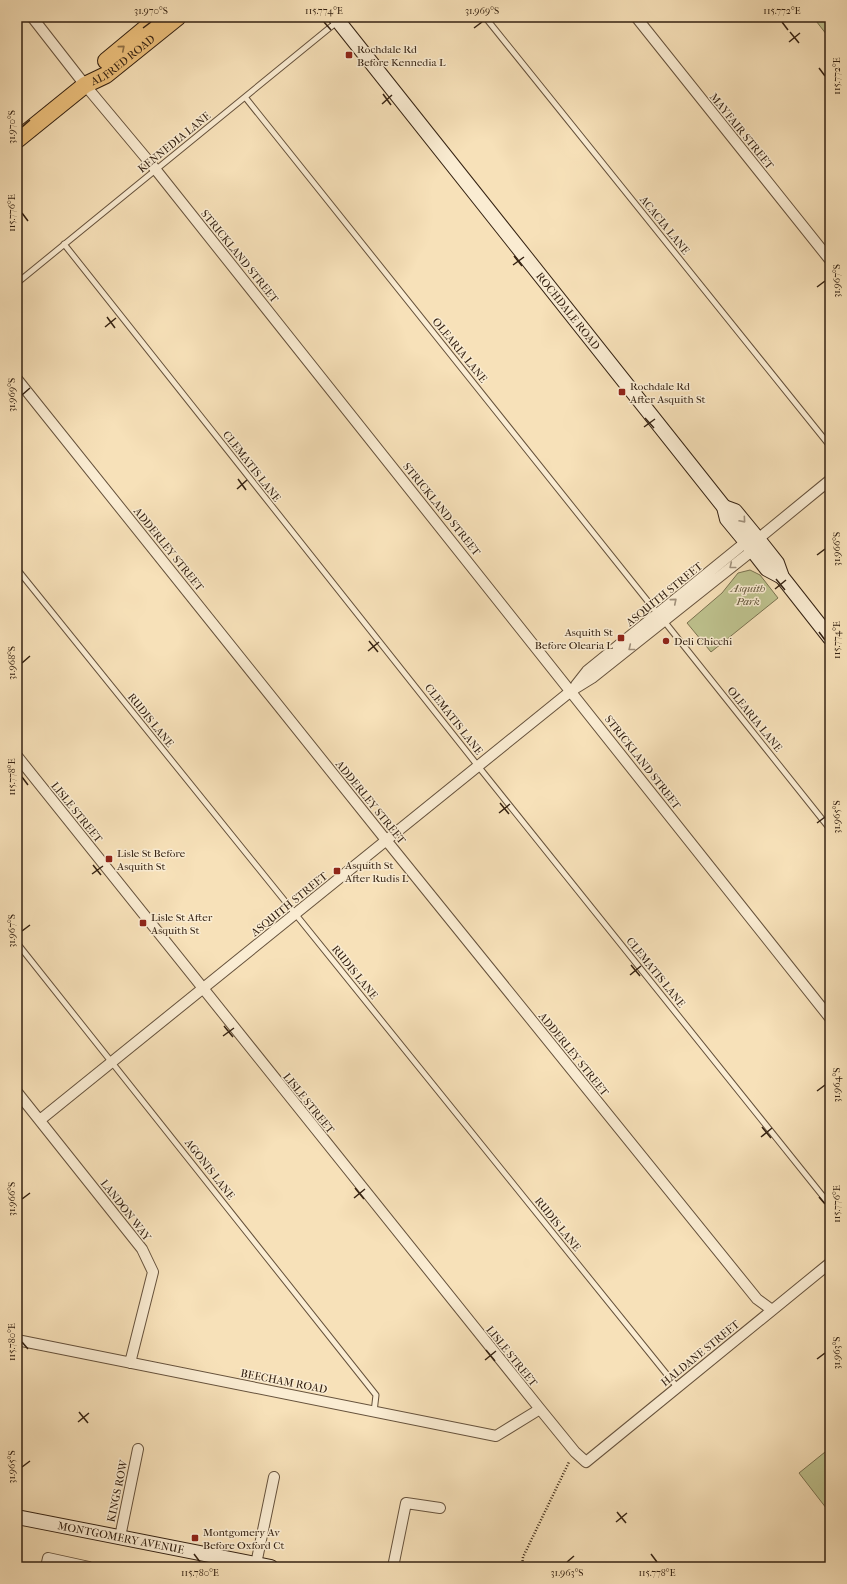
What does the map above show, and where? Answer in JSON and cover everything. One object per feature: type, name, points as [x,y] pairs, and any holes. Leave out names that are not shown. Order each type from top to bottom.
[{"type":"main road","name":"ALFRED ROAD","points":[[17,140],[85,85],[100,66],[159,17]]},
{"type":"main road","name":"ALFRED ROAD","points":[[85,85],[106,75],[178,17]]},
{"type":"main road","name":"ROCHDALE ROAD","points":[[337,18],[724,507],[727,519],[752,544],[767,569],[782,577],[830,638]]},
{"type":"main road","name":"MONTGOMERY AVENUE","points":[[17,1517],[271,1567]]},
{"type":"street","name":"STRICKLAND STREET","points":[[32,17],[85,85],[156,170],[830,1018]]},
{"type":"street","name":"MAYFAIR STREET","points":[[636,17],[830,260]]},
{"type":"street","name":"ADDERLEY STREET","points":[[17,379],[386,840],[757,1299],[772,1310]]},
{"type":"street","name":"ASQUITH STREET","points":[[40,1120],[203,990],[571,691],[588,671],[661,618],[830,480]]},
{"type":"street","name":"LISLE STREET","points":[[17,756],[540,1410],[575,1452],[586,1462]]},
{"type":"street","name":"LANDON WAY","points":[[17,1092],[142,1249],[153,1272],[130,1363]]},
{"type":"street","name":"HALDANE STREET","points":[[586,1462],[830,1263]]},
{"type":"street","name":"BEECHAM ROAD","points":[[17,1340],[496,1436],[540,1410]]},
{"type":"street","name":"KINGS ROW","points":[[120,1537],[138,1449]]},
{"type":"street","points":[[256,1564],[274,1477]]},
{"type":"street","points":[[393,1567],[406,1503],[440,1508]]},
{"type":"street","points":[[46,1567],[48,1558],[90,1567]]},
{"type":"lane","name":"ACACIA LANE","points":[[485,17],[830,446]]},
{"type":"lane","name":"KENNEDIA LANE","points":[[17,283],[246,97],[337,18]]},
{"type":"lane","name":"OLEARIA LANE","points":[[246,97],[830,829]]},
{"type":"lane","name":"CLEMATIS LANE","points":[[64,244],[478,766],[830,1205]]},
{"type":"lane","name":"RUDIS LANE","points":[[17,569],[677,1387]]},
{"type":"lane","name":"AGONIS LANE","points":[[17,943],[376,1395],[374,1412]]},
{"type":"path","points":[[522,1567],[523,1556],[569,1462],[586,1462]]},
{"type":"green space","points":[[813,17],[830,17],[830,39]]},
{"type":"green space","name":"Asquith Park","points":[[750,570],[760,575],[778,598],[711,652],[687,623],[722,593],[738,573]]},
{"type":"green space","points":[[830,1448],[830,1513],[799,1473]]},
{"type":"place","name":"Rochdale Rd Before Kennedia L","points":[[349,55]]},
{"type":"place","name":"Rochdale Rd After Asquith St","points":[[622,392]]},
{"type":"place","name":"Asquith St Before Olearia L","points":[[621,638]]},
{"type":"place","name":"Deli Chicchi","points":[[666,641]]},
{"type":"place","name":"Lisle St Before Asquith St","points":[[109,859]]},
{"type":"place","name":"Asquith St After Rudis L","points":[[337,871]]},
{"type":"place","name":"Lisle St After Asquith St","points":[[143,923]]},
{"type":"place","name":"Montgomery Av Before Oxford Ct","points":[[195,1538]]}]
